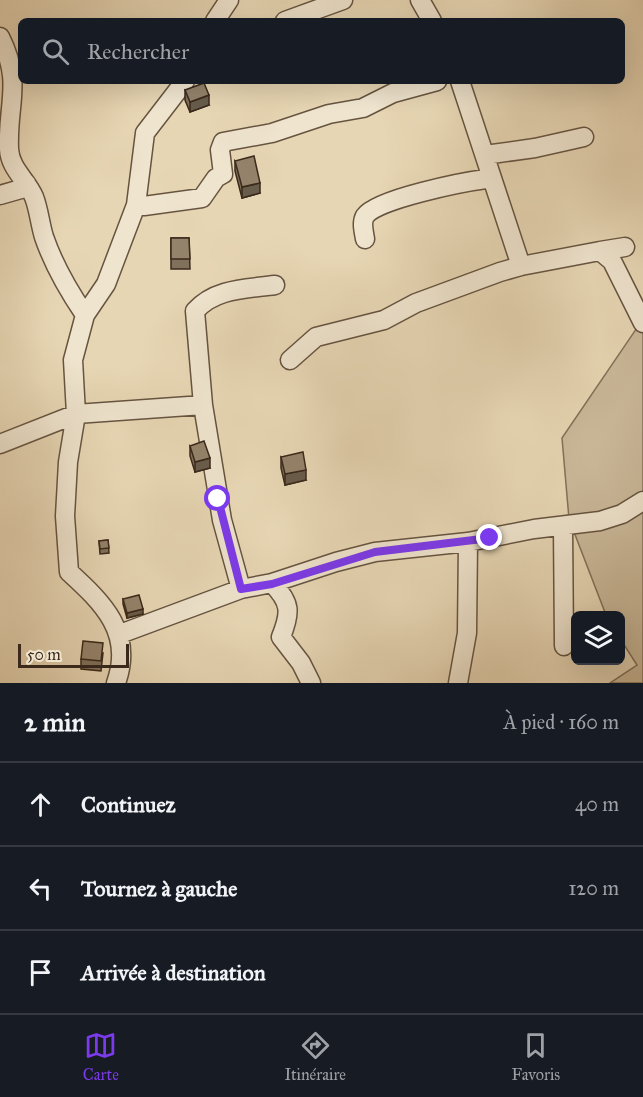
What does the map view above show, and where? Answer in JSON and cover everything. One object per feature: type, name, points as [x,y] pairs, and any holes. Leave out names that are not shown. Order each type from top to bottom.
[{"type":"street","points":[[217,18],[229,0]]},
{"type":"street","points":[[293,18],[343,0]]},
{"type":"street","points":[[420,0],[430,18]]},
{"type":"street","points":[[0,37],[11,59],[14,85],[9,150],[12,166],[34,197],[44,236],[62,281],[85,315]]},
{"type":"street","points":[[116,683],[121,669],[120,634],[102,603],[69,572],[65,516],[68,462],[76,414],[74,360],[85,315],[106,284],[136,205],[145,133],[183,84]]},
{"type":"street","points":[[136,205],[154,205],[202,198],[216,178],[223,174],[220,150],[223,142],[272,133],[329,114],[363,108],[393,93],[426,84]]},
{"type":"street","points":[[461,84],[521,266]]},
{"type":"street","points":[[487,163],[535,148],[584,137]]},
{"type":"street","points":[[365,239],[362,223],[365,216],[378,205],[461,183],[486,179],[487,163]]},
{"type":"street","points":[[0,195],[21,189],[26,183]]},
{"type":"street","points":[[290,360],[316,337],[384,320],[416,303],[521,266],[626,247]]},
{"type":"street","points":[[600,251],[612,261],[643,323]]},
{"type":"street","points":[[241,589],[222,520],[203,405],[195,311],[202,303],[224,291],[275,285]]},
{"type":"street","points":[[0,444],[76,414],[203,405]]},
{"type":"street","points":[[120,634],[241,589],[272,584],[375,552],[468,542],[534,529],[600,521],[622,514],[643,501]]},
{"type":"street","points":[[563,527],[564,646]]},
{"type":"street","points":[[458,683],[467,633],[468,542]]},
{"type":"street","points":[[272,584],[284,596],[287,604],[287,621],[281,637],[301,663],[312,683]]},
{"type":"shaded area","points":[[643,319],[643,683],[610,683],[637,665],[625,646],[625,611],[604,611],[569,519],[562,438]]},
{"type":"building","points":[[204,84],[209,95],[190,102],[185,90]]},
{"type":"building","points":[[254,156],[260,183],[242,187],[235,161]]},
{"type":"building","points":[[171,238],[189,238],[190,259],[171,259]]},
{"type":"building","points":[[204,441],[210,458],[195,462],[190,446]]},
{"type":"building","points":[[303,452],[306,470],[285,474],[281,457]]},
{"type":"building","points":[[108,540],[109,548],[100,549],[99,541]]},
{"type":"building","points":[[139,595],[143,609],[127,613],[123,599]]},
{"type":"building","points":[[83,641],[103,643],[101,661],[81,659]]},
{"type":"route","points":[[218,499],[241,589],[272,584],[336,562],[375,552],[490,538]]}]
